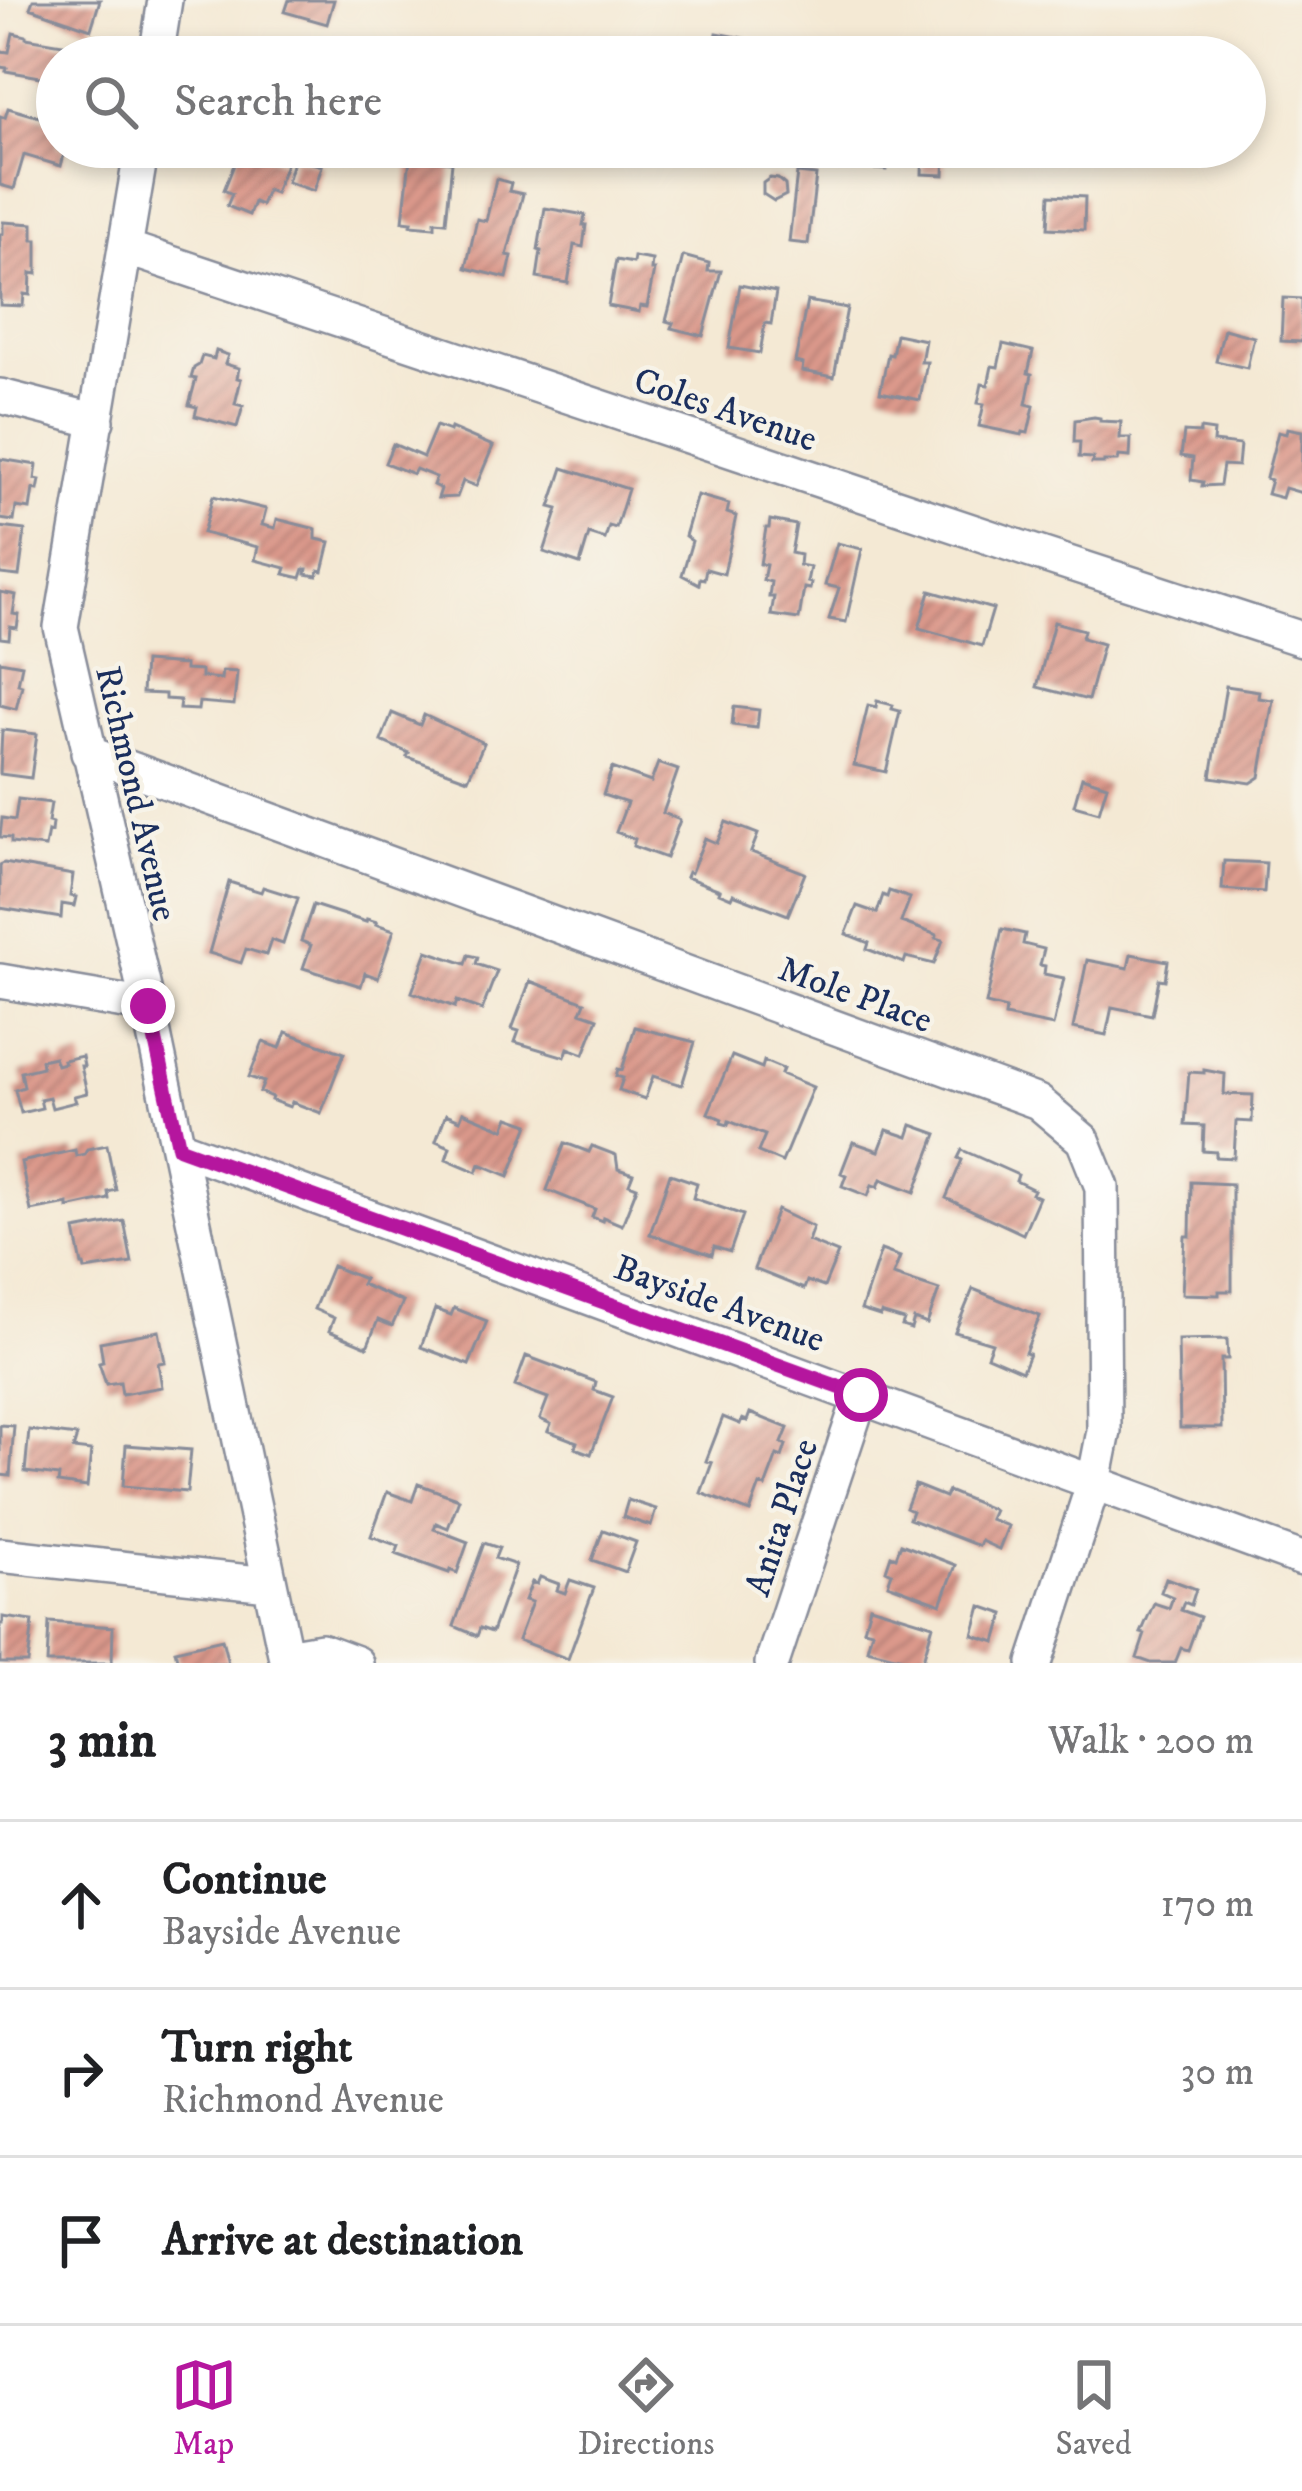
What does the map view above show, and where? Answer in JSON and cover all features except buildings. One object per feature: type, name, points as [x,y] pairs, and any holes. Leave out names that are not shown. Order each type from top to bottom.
[{"type":"street","points":[[159,36],[165,0]]},
{"type":"street","name":"Richmond Avenue","points":[[139,168],[61,627],[179,1148],[286,1659]]},
{"type":"street","name":"Coles Avenue","points":[[126,248],[1302,639]]},
{"type":"street","points":[[0,396],[98,422]]},
{"type":"street","name":"Mole Place","points":[[88,753],[1038,1102],[1083,1140],[1102,1187],[1104,1431],[1094,1482],[1035,1663]]},
{"type":"street","points":[[0,981],[148,1006]]},
{"type":"street","name":"Bayside Avenue","points":[[179,1148],[1302,1558]]},
{"type":"street","name":"Anita Place","points":[[772,1663],[861,1395]]},
{"type":"street","points":[[0,1555],[269,1583]]},
{"type":"street","points":[[286,1659],[320,1650],[356,1663]]},
{"type":"route","points":[[148,1006],[179,1148],[861,1395]]}]
